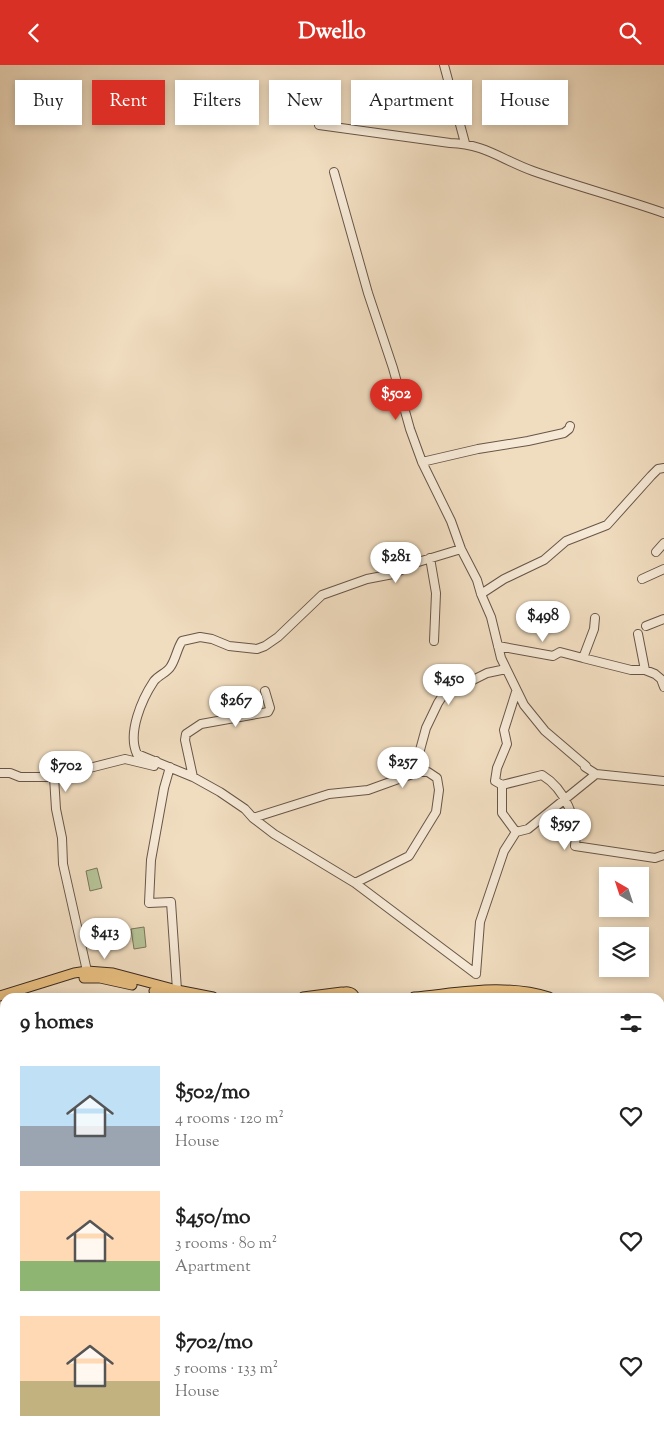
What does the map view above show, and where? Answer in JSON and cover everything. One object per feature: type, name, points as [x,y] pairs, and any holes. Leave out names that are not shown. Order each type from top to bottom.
[{"type":"main road","points":[[7,993],[74,973],[88,971],[113,973],[175,993]]},
{"type":"main road","points":[[28,993],[89,977],[173,993]]},
{"type":"main road","points":[[456,993],[497,989],[519,990],[532,993]]},
{"type":"street","points":[[444,65],[464,143]]},
{"type":"street","points":[[319,125],[450,143],[464,143],[481,147],[534,171],[664,213]]},
{"type":"street","points":[[334,172],[368,293],[410,429],[422,463],[451,521],[461,549],[477,580],[491,617],[506,669],[516,692],[545,731],[596,774],[664,781]]},
{"type":"street","points":[[422,463],[478,449],[564,433],[570,426]]},
{"type":"street","points":[[481,593],[504,579],[544,560],[566,541],[607,525],[651,475],[658,469],[664,468]]},
{"type":"street","points":[[656,552],[664,543]]},
{"type":"street","points":[[461,549],[322,595],[265,647],[257,649],[229,646],[212,639],[200,637],[182,641],[176,650],[171,667],[155,680],[138,713],[135,724],[134,747],[136,754],[193,777],[245,809],[274,834],[355,883],[476,974],[480,922],[504,851],[516,832],[528,829],[596,774]]},
{"type":"street","points":[[430,558],[436,593],[434,641]]},
{"type":"street","points":[[642,579],[664,569]]},
{"type":"street","points":[[583,658],[594,629],[595,618]]},
{"type":"street","points":[[646,626],[664,619]]},
{"type":"street","points":[[638,634],[645,670]]},
{"type":"street","points":[[498,646],[553,656],[560,652],[632,670],[645,670],[655,674],[663,681]]},
{"type":"street","points":[[418,772],[420,750],[426,728],[447,689],[467,683],[487,673],[506,669]]},
{"type":"street","points":[[193,777],[185,740],[186,734],[201,724],[268,712],[270,708],[265,691]]},
{"type":"street","points":[[516,692],[504,730],[507,744],[497,768],[495,781],[502,785],[542,775],[552,781],[565,799],[576,830],[575,847],[655,858],[664,855]]},
{"type":"street","points":[[0,773],[10,773],[20,777],[54,777],[125,759],[154,766],[156,761]]},
{"type":"street","points":[[170,767],[164,788],[151,860],[149,903],[171,902],[178,993]]},
{"type":"street","points":[[254,818],[329,794],[368,790],[418,772],[428,772],[437,778],[439,790],[436,812],[409,857],[355,883]]},
{"type":"street","points":[[54,777],[56,809],[62,838],[63,864],[88,971]]},
{"type":"street","points":[[502,785],[502,813],[516,832]]},
{"type":"green space","points":[[97,868],[102,888],[90,891],[86,871]]},
{"type":"green space","points":[[144,927],[146,947],[134,949],[131,929]]}]
